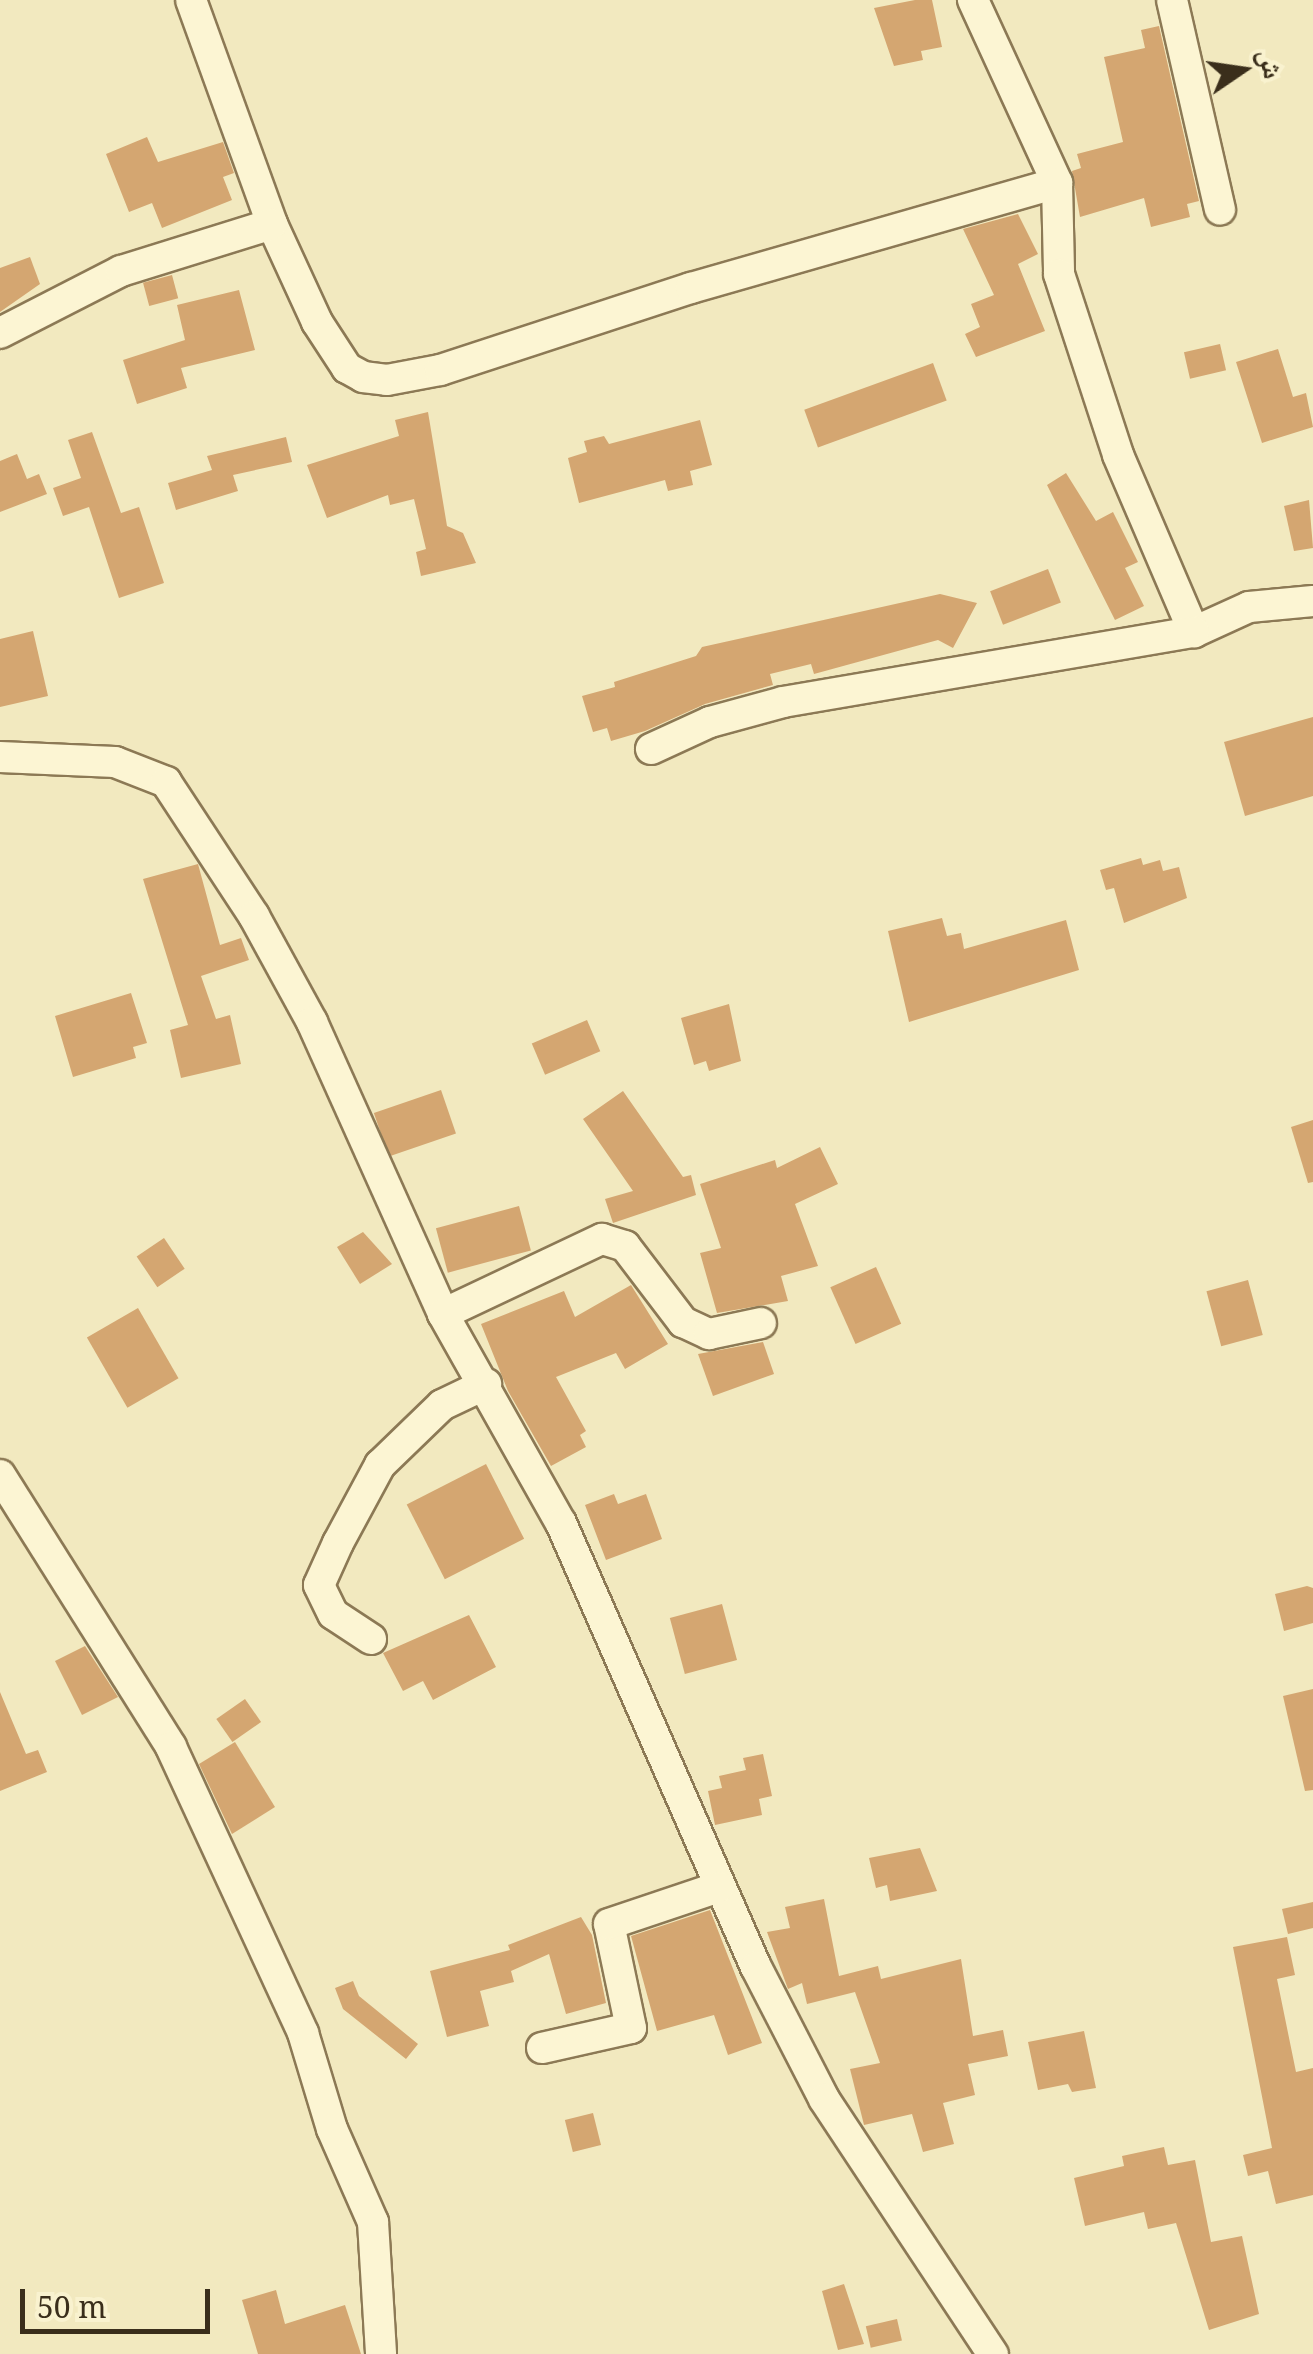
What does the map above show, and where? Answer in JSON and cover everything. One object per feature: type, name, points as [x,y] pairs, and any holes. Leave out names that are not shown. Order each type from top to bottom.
[{"type":"street","points":[[191,0],[272,224],[317,322],[347,368],[387,380],[536,342],[691,288],[1057,183]]},
{"type":"street","points":[[973,0],[1057,183],[1059,274],[1118,455],[1194,632]]},
{"type":"street","points":[[1172,0],[1220,210]]},
{"type":"street","points":[[0,333],[121,271],[272,224]]},
{"type":"street","points":[[650,749],[710,722],[783,702],[1194,632],[1248,607],[1313,602]]},
{"type":"street","points":[[0,757],[115,762],[166,782],[312,1022],[443,1314],[486,1384],[561,1524],[719,1887],[824,2098],[993,2354]]},
{"type":"street","points":[[443,1314],[602,1238],[625,1246],[683,1322],[709,1334],[761,1323]]},
{"type":"street","points":[[370,1639],[334,1614],[320,1585],[332,1557],[380,1465],[442,1405],[486,1384]]},
{"type":"street","points":[[0,1475],[171,1747],[303,2033],[332,2129],[373,2222],[380,2354]]},
{"type":"street","points":[[542,2048],[631,2028],[608,1924],[719,1887]]},
{"type":"building","points":[[932,0],[942,47],[921,51],[923,60],[894,66],[874,8]]},
{"type":"building","points":[[1159,26],[1199,201],[1187,204],[1190,217],[1151,227],[1144,198],[1080,217],[1072,171],[1081,168],[1077,154],[1123,142],[1104,57],[1145,48],[1141,30]]},
{"type":"building","points":[[147,137],[158,162],[223,142],[234,173],[223,177],[232,200],[162,228],[152,203],[129,212],[106,154]]},
{"type":"building","points":[[1018,214],[1038,254],[1018,264],[1045,331],[976,357],[965,334],[980,327],[971,304],[994,295],[963,229]]},
{"type":"building","points":[[30,257],[40,284],[0,312],[0,268]]},
{"type":"building","points":[[172,275],[178,298],[149,306],[143,283]]},
{"type":"building","points":[[239,290],[255,350],[181,368],[187,388],[137,404],[123,360],[185,340],[177,305]]},
{"type":"building","points":[[1220,344],[1226,370],[1190,379],[1184,352]]},
{"type":"building","points":[[1278,349],[1293,397],[1306,393],[1313,427],[1262,443],[1236,362]]},
{"type":"building","points":[[933,363],[947,401],[818,447],[804,410]]},
{"type":"building","points":[[428,412],[447,526],[463,533],[476,563],[421,576],[416,552],[426,549],[414,499],[390,505],[388,495],[327,518],[307,465],[399,436],[395,420]]},
{"type":"building","points":[[700,420],[712,465],[690,471],[693,485],[668,491],[665,480],[579,503],[568,458],[587,452],[584,441],[604,436],[609,444]]},
{"type":"building","points":[[92,432],[121,513],[139,507],[164,583],[119,598],[89,507],[63,516],[53,488],[81,478],[68,440]]},
{"type":"building","points":[[286,437],[292,462],[233,475],[238,491],[176,510],[168,483],[212,470],[207,456]]},
{"type":"building","points":[[17,454],[27,479],[39,474],[47,494],[0,512],[0,461]]},
{"type":"building","points":[[1066,473],[1096,521],[1113,512],[1138,562],[1125,568],[1144,606],[1115,620],[1047,485]]},
{"type":"building","points":[[1309,500],[1313,548],[1294,551],[1284,506]]},
{"type":"building","points":[[1048,569],[1061,603],[1003,625],[990,591]]},
{"type":"building","points":[[940,594],[977,603],[953,648],[938,640],[814,674],[811,664],[770,674],[773,685],[705,704],[645,731],[611,741],[607,728],[593,732],[582,696],[696,656],[702,647]]},
{"type":"building","points":[[33,631],[48,696],[0,707],[0,639]]},
{"type":"building","points":[[1313,717],[1313,796],[1245,816],[1224,742]]},
{"type":"building","points":[[1141,858],[1143,865],[1160,860],[1163,871],[1179,867],[1187,898],[1124,923],[1114,888],[1106,890],[1100,870]]},
{"type":"building","points":[[198,864],[220,945],[241,938],[249,960],[201,976],[216,1019],[230,1015],[241,1064],[181,1078],[170,1030],[188,1025],[143,879]]},
{"type":"building","points":[[942,918],[947,936],[961,933],[964,949],[1066,920],[1079,970],[909,1022],[888,931]]},
{"type":"building","points":[[131,993],[147,1043],[133,1047],[136,1058],[73,1077],[55,1016]]},
{"type":"building","points":[[729,1004],[741,1061],[709,1071],[706,1061],[694,1065],[681,1018]]},
{"type":"building","points":[[587,1020],[600,1051],[545,1075],[532,1043]]},
{"type":"building","points":[[441,1090],[456,1133],[389,1157],[374,1113]]},
{"type":"building","points":[[623,1091],[683,1177],[691,1175],[696,1195],[613,1223],[605,1199],[633,1191],[583,1119]]},
{"type":"building","points":[[1313,1120],[1313,1182],[1308,1183],[1291,1127]]},
{"type":"building","points":[[820,1147],[838,1184],[795,1204],[818,1266],[781,1276],[788,1301],[717,1313],[700,1253],[721,1248],[700,1184],[775,1160],[777,1168]]},
{"type":"building","points":[[519,1206],[531,1250],[448,1273],[436,1228]]},
{"type":"building","points":[[363,1232],[392,1264],[360,1284],[337,1247]]},
{"type":"building","points":[[164,1238],[185,1269],[157,1287],[137,1256]]},
{"type":"building","points":[[876,1267],[901,1324],[856,1344],[830,1287]]},
{"type":"building","points":[[1248,1280],[1263,1335],[1221,1346],[1206,1291]]},
{"type":"building","points":[[631,1285],[668,1344],[625,1369],[616,1353],[556,1377],[586,1431],[580,1435],[586,1447],[551,1466],[508,1391],[481,1324],[564,1291],[575,1317]]},
{"type":"building","points":[[138,1308],[178,1378],[127,1408],[87,1338]]},
{"type":"building","points":[[763,1342],[774,1374],[713,1396],[698,1354]]},
{"type":"building","points":[[486,1464],[524,1539],[445,1579],[407,1504]]},
{"type":"building","points":[[614,1494],[618,1504],[646,1494],[662,1539],[606,1560],[585,1505]]},
{"type":"building","points":[[1313,1588],[1313,1623],[1284,1631],[1275,1594]]},
{"type":"building","points":[[722,1604],[737,1660],[685,1674],[670,1618]]},
{"type":"building","points":[[469,1615],[496,1667],[433,1700],[423,1681],[403,1691],[383,1653]]},
{"type":"building","points":[[85,1646],[118,1697],[82,1715],[55,1661]]},
{"type":"building","points":[[1313,1689],[1313,1790],[1305,1791],[1283,1696]]},
{"type":"building","points":[[0,1692],[26,1754],[38,1750],[47,1772],[0,1791]]},
{"type":"building","points":[[245,1699],[261,1722],[232,1742],[216,1719]]},
{"type":"building","points":[[235,1742],[275,1807],[232,1834],[199,1764]]},
{"type":"building","points":[[763,1754],[772,1796],[759,1799],[762,1815],[715,1825],[708,1791],[722,1788],[719,1776],[746,1770],[743,1758]]},
{"type":"building","points":[[920,1848],[937,1891],[890,1901],[887,1885],[876,1888],[869,1858]]},
{"type":"building","points":[[824,1899],[839,1976],[878,1966],[881,1979],[961,1959],[973,2036],[1003,2030],[1008,2056],[968,2064],[975,2095],[943,2103],[954,2144],[923,2152],[912,2114],[864,2125],[850,2069],[880,2063],[855,1992],[807,2004],[802,1983],[788,1989],[767,1932],[790,1928],[785,1907]]},
{"type":"building","points":[[1313,1902],[1313,1928],[1288,1934],[1282,1909]]},
{"type":"building","points":[[710,1910],[762,2043],[728,2055],[714,2015],[657,2031],[631,1936]]},
{"type":"building","points":[[581,1917],[592,1935],[606,2003],[566,2014],[549,1954],[511,1971],[514,1982],[480,1991],[489,2026],[447,2037],[430,1971],[510,1950],[508,1945]]},
{"type":"building","points":[[1287,1937],[1295,1975],[1277,1979],[1296,2072],[1313,2068],[1313,2195],[1276,2204],[1268,2171],[1248,2176],[1243,2155],[1272,2148],[1233,1947]]},
{"type":"building","points":[[353,1981],[359,1996],[418,2044],[406,2059],[343,2009],[335,1988]]},
{"type":"building","points":[[1084,2031],[1096,2088],[1072,2092],[1068,2084],[1038,2090],[1028,2042]]},
{"type":"building","points":[[593,2113],[601,2145],[573,2152],[565,2120]]},
{"type":"building","points":[[1164,2147],[1168,2165],[1195,2160],[1211,2242],[1242,2236],[1259,2314],[1209,2330],[1176,2223],[1148,2229],[1144,2212],[1085,2226],[1074,2178],[1124,2166],[1122,2156]]},
{"type":"building","points":[[844,2284],[864,2344],[838,2350],[822,2291]]},
{"type":"building","points":[[276,2290],[285,2324],[345,2305],[361,2354],[258,2354],[242,2300]]},
{"type":"building","points":[[897,2319],[902,2340],[871,2348],[866,2326]]}]
